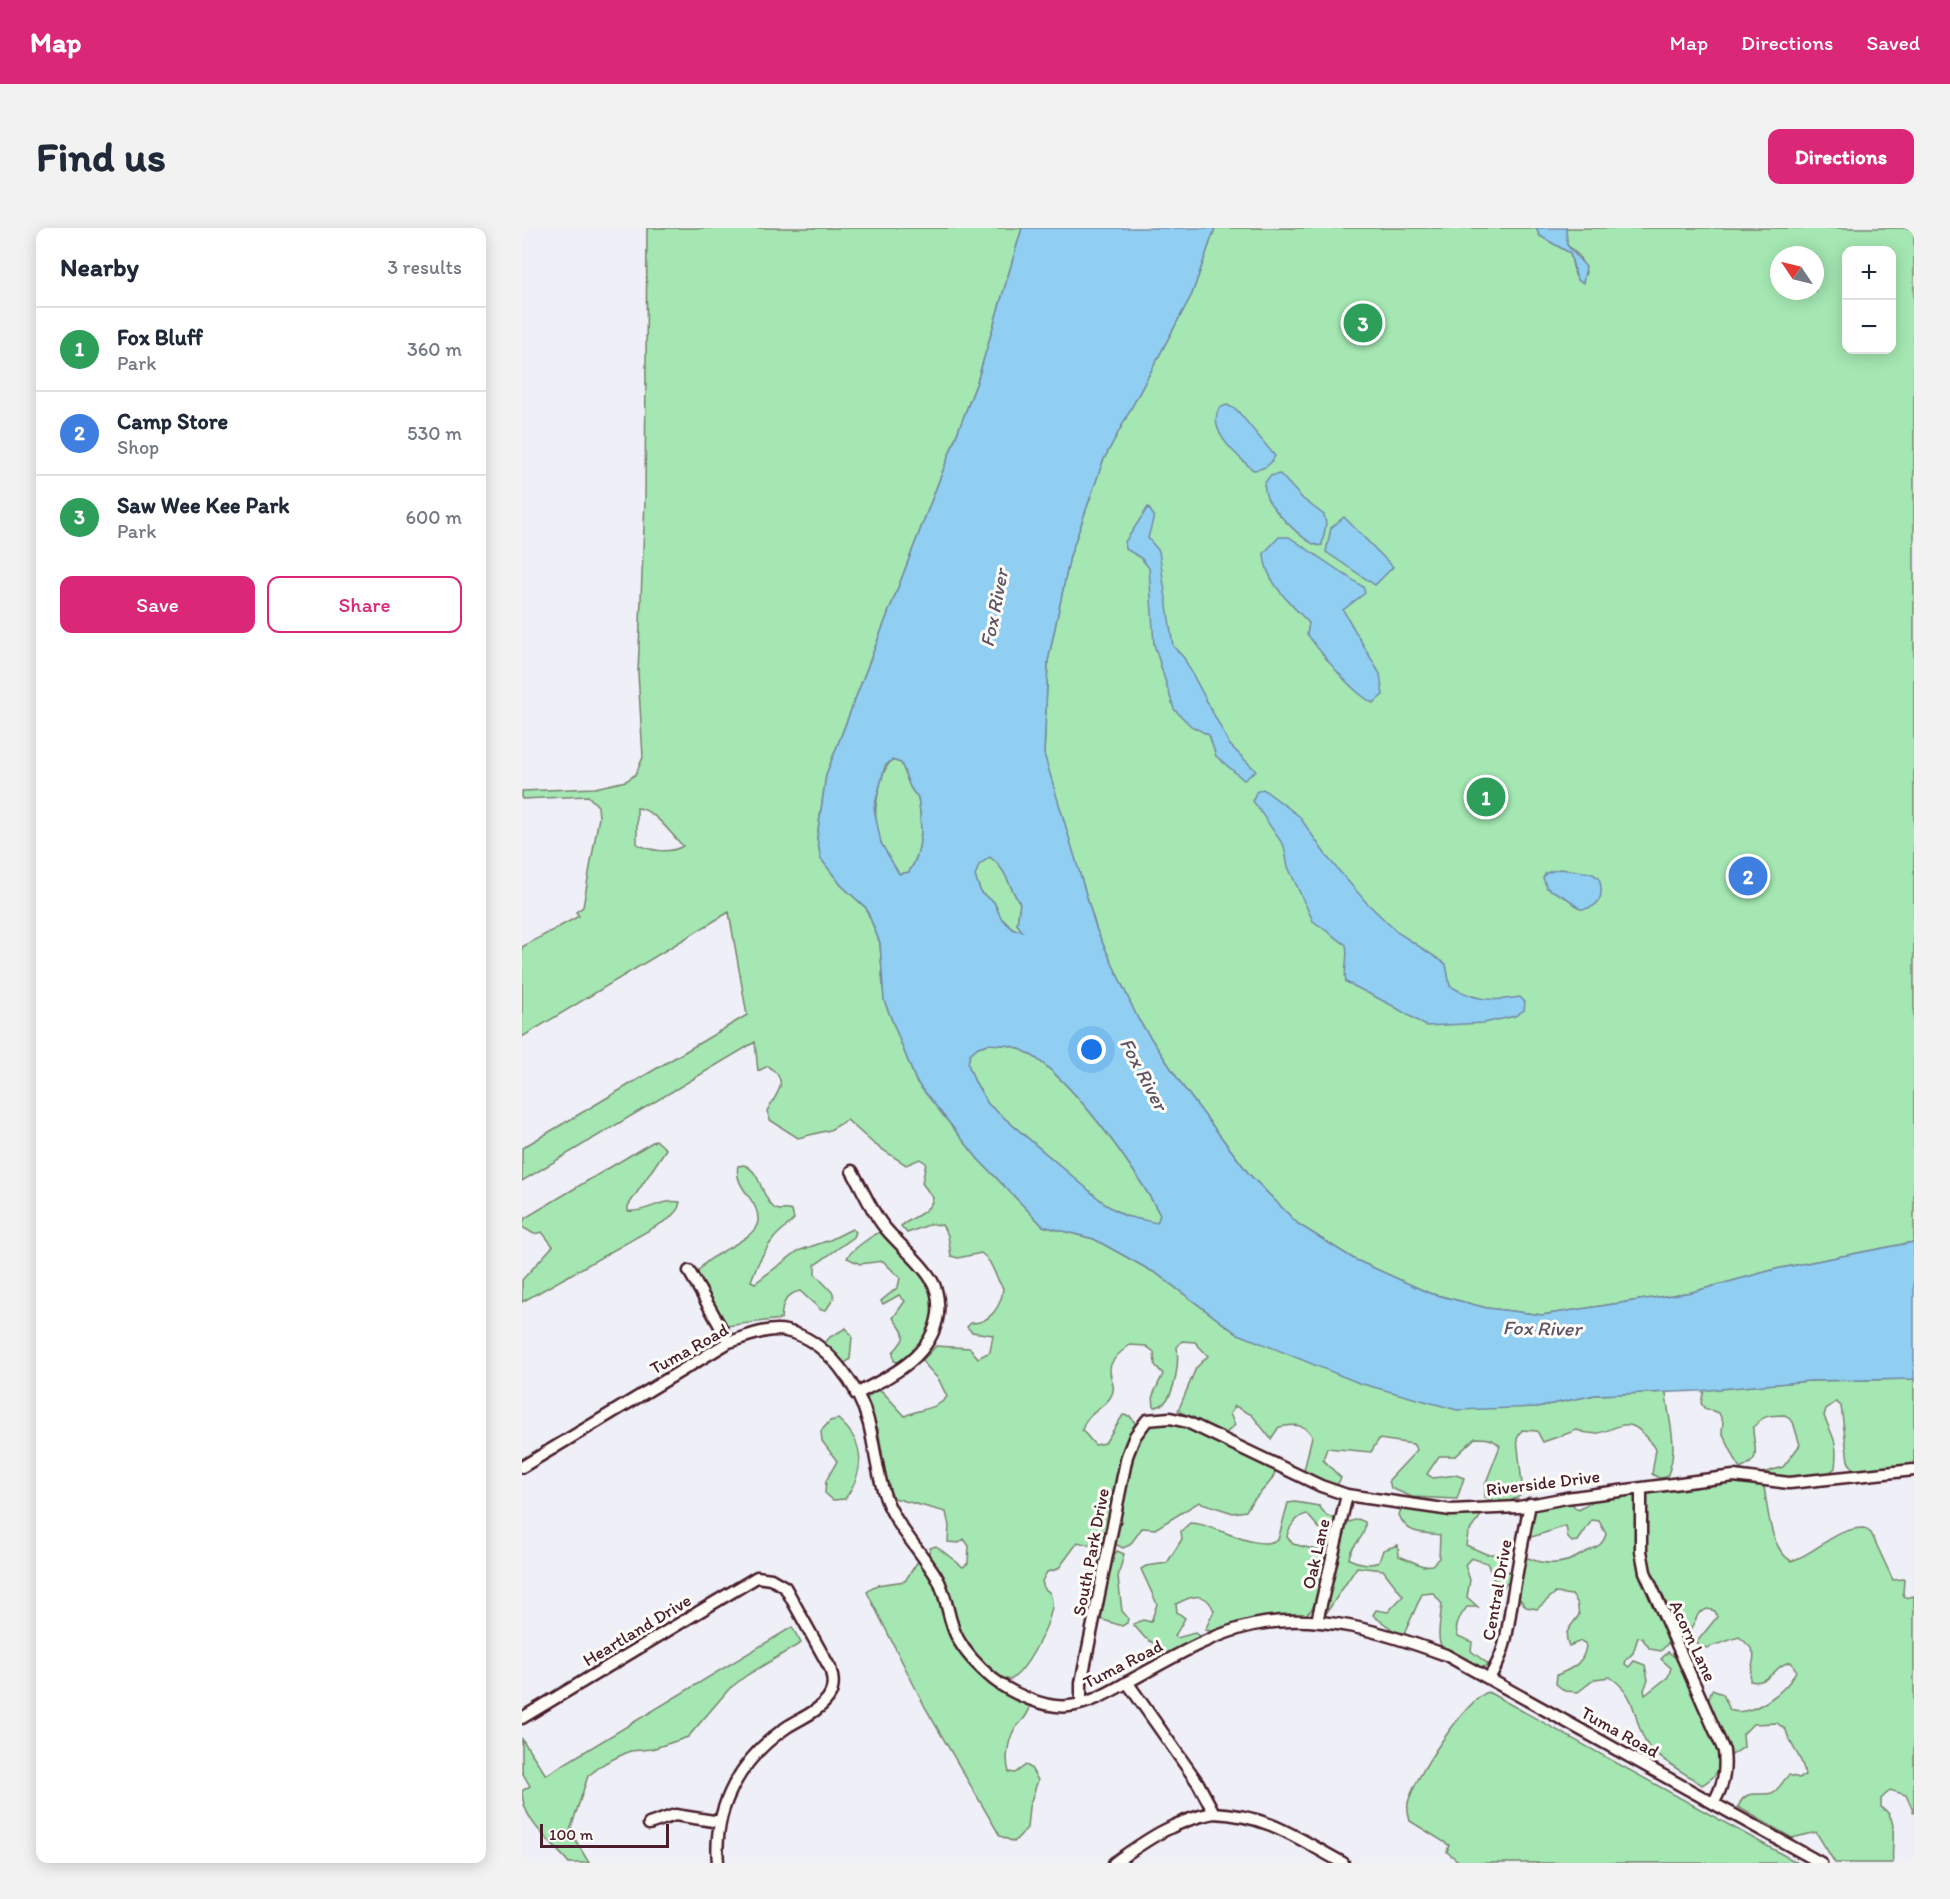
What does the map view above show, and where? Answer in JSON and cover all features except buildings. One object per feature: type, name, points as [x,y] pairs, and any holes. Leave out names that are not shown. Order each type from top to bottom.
[{"type":"street","points":[[852,1171],[880,1222],[899,1246],[929,1276],[938,1295],[935,1329],[924,1349],[890,1376],[856,1394]]},
{"type":"street","points":[[689,1271],[729,1342]]},
{"type":"street","name":"Tuma Road","points":[[522,1467],[729,1342],[759,1333],[784,1330],[809,1339],[837,1364],[856,1394],[868,1423],[887,1500],[894,1516],[936,1577],[945,1596],[957,1638],[973,1660],[993,1679],[1018,1694],[1067,1707],[1081,1703],[1189,1649],[1254,1625],[1317,1621],[1395,1637],[1446,1655],[1821,1863]]},
{"type":"street","name":"South Park Drive","points":[[1081,1703],[1081,1683],[1127,1456],[1140,1428],[1147,1420],[1155,1418]]},
{"type":"street","name":"Riverside Drive","points":[[1155,1418],[1170,1418],[1201,1428],[1321,1486],[1347,1495],[1450,1510],[1512,1508],[1734,1476],[1789,1483],[1914,1470]]},
{"type":"street","name":"Acorn Lane","points":[[1641,1489],[1641,1551],[1645,1572],[1724,1751],[1726,1771],[1722,1787],[1714,1802]]},
{"type":"street","name":"Oak Lane","points":[[1317,1621],[1347,1495]]},
{"type":"street","name":"Central Drive","points":[[1489,1678],[1500,1661],[1509,1636],[1512,1599],[1530,1504]]},
{"type":"street","name":"Heartland Drive","points":[[522,1718],[758,1577],[771,1579],[785,1587],[830,1668],[834,1682],[830,1696],[820,1707],[765,1743],[746,1764],[732,1788],[720,1822]]},
{"type":"street","points":[[1127,1682],[1198,1783],[1214,1812]]},
{"type":"street","points":[[1114,1863],[1152,1836],[1176,1823],[1214,1812],[1241,1814],[1269,1822],[1343,1863]]},
{"type":"street","points":[[649,1824],[675,1815],[720,1822],[718,1863]]},
{"type":"green space","points":[[647,228],[1022,228],[977,382],[826,775],[817,838],[821,859],[841,885],[866,908],[880,943],[884,1000],[916,1081],[978,1159],[1043,1226],[1094,1239],[1157,1274],[1236,1333],[1537,1407],[1595,1395],[1666,1392],[1673,1444],[1671,1466],[1667,1477],[1659,1478],[1652,1474],[1656,1449],[1644,1434],[1626,1425],[1600,1433],[1577,1430],[1543,1442],[1537,1431],[1522,1430],[1517,1439],[1523,1493],[1510,1501],[1499,1502],[1485,1497],[1485,1485],[1500,1446],[1495,1441],[1485,1438],[1475,1438],[1456,1456],[1439,1456],[1427,1474],[1433,1478],[1456,1475],[1464,1478],[1457,1499],[1412,1497],[1391,1488],[1389,1480],[1417,1450],[1413,1444],[1379,1439],[1371,1452],[1327,1448],[1323,1460],[1341,1478],[1337,1485],[1315,1478],[1304,1471],[1312,1436],[1302,1426],[1279,1427],[1271,1439],[1252,1415],[1235,1406],[1230,1414],[1235,1425],[1226,1433],[1178,1411],[1196,1368],[1208,1356],[1195,1342],[1182,1341],[1177,1347],[1176,1373],[1171,1392],[1167,1400],[1154,1407],[1153,1395],[1163,1374],[1155,1365],[1154,1352],[1146,1346],[1130,1345],[1112,1362],[1110,1374],[1113,1391],[1110,1398],[1090,1416],[1082,1430],[1095,1445],[1105,1443],[1123,1415],[1130,1416],[1135,1423],[1103,1546],[1095,1547],[1078,1542],[1058,1569],[1047,1572],[1042,1581],[1044,1588],[1050,1593],[1052,1605],[1050,1615],[1030,1658],[1017,1675],[1010,1680],[994,1673],[980,1661],[959,1627],[929,1554],[930,1548],[936,1546],[963,1567],[968,1563],[969,1546],[964,1539],[959,1543],[948,1542],[949,1526],[946,1512],[894,1498],[889,1492],[878,1429],[866,1399],[875,1391],[882,1391],[905,1416],[932,1407],[947,1397],[939,1380],[922,1361],[936,1346],[970,1348],[978,1358],[990,1352],[993,1335],[972,1332],[967,1327],[971,1323],[989,1317],[1000,1301],[1003,1288],[988,1260],[981,1253],[958,1258],[951,1256],[948,1235],[942,1225],[931,1224],[907,1233],[901,1226],[924,1211],[933,1198],[922,1183],[926,1163],[920,1159],[906,1165],[874,1144],[847,1120],[830,1130],[798,1138],[770,1120],[767,1111],[778,1093],[780,1082],[779,1077],[768,1066],[758,1071],[755,1042],[522,1181],[522,1148],[747,1015],[729,912],[522,1037],[522,947],[579,916],[576,912],[583,907],[599,817],[598,806],[588,796],[522,799],[522,791],[595,788],[626,781],[636,774],[643,757],[638,673],[645,501]],"holes":[[[637,808],[656,817],[683,846],[660,851],[637,844]]]},
{"type":"green space","points":[[1215,228],[1536,228],[1540,236],[1570,253],[1575,275],[1582,282],[1586,272],[1579,256],[1567,245],[1566,228],[1914,228],[1914,1242],[1776,1269],[1692,1292],[1542,1315],[1487,1308],[1429,1293],[1354,1259],[1298,1224],[1249,1174],[1184,1088],[1138,1019],[1097,931],[1044,755],[1048,661],[1070,556],[1103,461],[1192,294]]},
{"type":"green space","points":[[892,760],[901,763],[909,785],[918,797],[920,816],[921,836],[917,855],[909,872],[899,874],[880,842],[876,822],[880,785],[885,769]]},
{"type":"green space","points":[[990,857],[1001,867],[1020,903],[1017,924],[1023,931],[1014,930],[1001,918],[994,902],[981,893],[975,876],[978,865]]},
{"type":"green space","points":[[988,1044],[1012,1046],[1031,1055],[1052,1071],[1074,1093],[1134,1172],[1160,1215],[1157,1224],[1125,1216],[1106,1205],[988,1104],[968,1064],[969,1054],[978,1047]]},
{"type":"green space","points":[[656,1140],[666,1149],[628,1206],[628,1211],[680,1202],[678,1209],[669,1219],[522,1302],[522,1280],[553,1246],[542,1232],[534,1234],[522,1227],[525,1218]]},
{"type":"green space","points":[[744,1165],[750,1168],[758,1179],[769,1203],[778,1210],[792,1211],[794,1219],[770,1243],[751,1281],[755,1283],[798,1251],[830,1240],[852,1229],[856,1232],[854,1237],[815,1265],[815,1274],[833,1293],[834,1298],[826,1310],[821,1310],[800,1291],[795,1292],[785,1301],[781,1319],[726,1326],[697,1274],[710,1259],[749,1235],[755,1228],[758,1214],[739,1181],[738,1166]]},
{"type":"green space","points":[[883,1231],[930,1284],[935,1296],[934,1316],[923,1343],[901,1363],[894,1361],[893,1352],[904,1335],[893,1318],[905,1301],[899,1295],[883,1304],[881,1301],[898,1287],[900,1278],[883,1261],[860,1264],[847,1258],[864,1242]]},
{"type":"green space","points":[[846,1328],[852,1336],[850,1359],[844,1364],[823,1345],[830,1337]]},
{"type":"green space","points":[[1914,1379],[1914,1466],[1854,1471],[1848,1461],[1841,1406],[1836,1402],[1826,1409],[1824,1416],[1834,1441],[1835,1468],[1818,1477],[1808,1479],[1786,1480],[1756,1475],[1783,1467],[1800,1445],[1793,1422],[1785,1415],[1767,1417],[1756,1424],[1753,1428],[1755,1457],[1740,1469],[1722,1432],[1723,1422],[1719,1413],[1704,1408],[1701,1403],[1704,1390],[1809,1381]]},
{"type":"green space","points":[[838,1419],[847,1428],[858,1447],[859,1468],[852,1489],[845,1499],[833,1500],[825,1493],[826,1481],[837,1461],[822,1441],[821,1431],[830,1421]]},
{"type":"green space","points":[[1168,1421],[1229,1444],[1271,1467],[1275,1470],[1274,1475],[1246,1511],[1233,1513],[1199,1502],[1155,1529],[1142,1528],[1130,1545],[1123,1548],[1117,1545],[1114,1539],[1124,1480],[1133,1449],[1146,1428]]},
{"type":"green space","points":[[1745,1480],[1764,1487],[1774,1538],[1778,1547],[1791,1561],[1843,1532],[1864,1528],[1871,1533],[1893,1580],[1904,1579],[1903,1594],[1906,1598],[1914,1596],[1914,1813],[1906,1795],[1890,1790],[1881,1799],[1881,1807],[1891,1818],[1893,1825],[1893,1863],[1835,1863],[1816,1832],[1792,1838],[1738,1807],[1741,1801],[1749,1795],[1774,1792],[1789,1775],[1799,1778],[1805,1776],[1804,1770],[1786,1730],[1777,1723],[1753,1724],[1743,1734],[1744,1747],[1732,1755],[1707,1705],[1712,1690],[1723,1694],[1730,1710],[1738,1712],[1748,1710],[1778,1693],[1793,1678],[1796,1670],[1791,1662],[1780,1667],[1768,1678],[1757,1682],[1750,1681],[1754,1654],[1752,1649],[1739,1637],[1706,1648],[1696,1643],[1717,1617],[1715,1611],[1707,1609],[1699,1613],[1690,1630],[1672,1624],[1644,1556],[1645,1496],[1647,1492]]},
{"type":"green space","points":[[1639,1493],[1640,1547],[1668,1643],[1661,1651],[1650,1649],[1642,1638],[1638,1637],[1633,1653],[1625,1664],[1629,1667],[1634,1661],[1645,1665],[1648,1680],[1644,1690],[1645,1695],[1668,1677],[1671,1668],[1661,1659],[1668,1652],[1676,1658],[1710,1728],[1719,1755],[1717,1771],[1702,1785],[1665,1761],[1648,1746],[1631,1701],[1620,1685],[1610,1677],[1595,1679],[1578,1692],[1565,1691],[1556,1684],[1557,1675],[1577,1664],[1585,1650],[1586,1644],[1581,1641],[1569,1646],[1566,1637],[1568,1630],[1579,1615],[1577,1602],[1572,1595],[1555,1593],[1537,1609],[1526,1607],[1519,1598],[1524,1562],[1528,1558],[1549,1563],[1576,1558],[1600,1545],[1606,1534],[1599,1521],[1592,1520],[1578,1541],[1572,1542],[1568,1538],[1566,1526],[1532,1537],[1529,1534],[1535,1509],[1570,1500],[1579,1510],[1601,1496]]},
{"type":"green space","points":[[1288,1503],[1319,1506],[1327,1516],[1333,1517],[1335,1522],[1332,1531],[1319,1528],[1307,1514],[1303,1515],[1291,1526],[1287,1537],[1293,1544],[1325,1552],[1328,1556],[1319,1594],[1308,1613],[1294,1619],[1236,1625],[1209,1631],[1205,1630],[1214,1611],[1211,1604],[1203,1597],[1193,1597],[1176,1604],[1177,1612],[1185,1618],[1175,1636],[1177,1638],[1195,1633],[1199,1636],[1177,1652],[1162,1657],[1150,1657],[1155,1644],[1145,1638],[1133,1624],[1143,1620],[1151,1622],[1157,1604],[1141,1569],[1167,1563],[1182,1539],[1181,1531],[1190,1523],[1211,1527],[1246,1540],[1268,1543],[1278,1540]]},
{"type":"green space","points":[[1402,1506],[1482,1514],[1468,1533],[1466,1545],[1486,1554],[1500,1554],[1502,1557],[1500,1569],[1510,1572],[1509,1582],[1502,1587],[1494,1579],[1487,1563],[1471,1558],[1465,1565],[1470,1580],[1467,1597],[1478,1607],[1467,1607],[1458,1620],[1456,1628],[1458,1636],[1472,1642],[1471,1651],[1488,1664],[1487,1666],[1478,1668],[1453,1656],[1442,1646],[1439,1632],[1442,1604],[1433,1593],[1422,1594],[1404,1634],[1396,1632],[1375,1617],[1373,1615],[1376,1610],[1388,1612],[1403,1596],[1383,1570],[1357,1567],[1325,1615],[1323,1613],[1343,1524],[1358,1519],[1365,1522],[1363,1533],[1349,1559],[1364,1564],[1376,1563],[1379,1562],[1383,1550],[1398,1545],[1399,1556],[1423,1566],[1432,1565],[1439,1558],[1440,1535],[1416,1532],[1407,1527],[1399,1515]]},
{"type":"green space","points":[[1117,1551],[1124,1554],[1118,1577],[1122,1611],[1128,1618],[1127,1623],[1122,1626],[1100,1619],[1099,1615],[1111,1559]]},
{"type":"green space","points":[[918,1561],[923,1562],[937,1584],[949,1630],[958,1649],[993,1686],[1030,1707],[1014,1730],[1008,1751],[1009,1772],[1015,1773],[1026,1765],[1031,1768],[1038,1780],[1029,1807],[1027,1828],[1014,1842],[1000,1836],[925,1707],[867,1592],[877,1585],[905,1581]]},
{"type":"green space","points":[[792,1627],[801,1643],[747,1675],[729,1689],[688,1737],[652,1749],[630,1751],[605,1763],[588,1776],[570,1831],[589,1863],[569,1863],[532,1821],[523,1802],[522,1791],[530,1786],[522,1772],[522,1739],[546,1775]]},
{"type":"green space","points":[[1488,1692],[1798,1863],[1461,1863],[1447,1852],[1449,1845],[1410,1821],[1408,1803],[1420,1776],[1454,1724],[1478,1698]]},
{"type":"water","name":"Fox River","points":[[1022,228],[1215,228],[1192,294],[1103,461],[1070,556],[1048,661],[1044,754],[1097,931],[1138,1019],[1184,1088],[1249,1174],[1298,1224],[1354,1259],[1429,1293],[1487,1308],[1542,1315],[1692,1292],[1776,1269],[1914,1242],[1914,1379],[1809,1381],[1698,1391],[1595,1395],[1537,1407],[1457,1410],[1359,1383],[1236,1333],[1157,1274],[1094,1239],[1043,1226],[978,1159],[916,1081],[884,1000],[880,943],[866,908],[841,885],[821,859],[817,838],[826,775],[977,382]],"holes":[[[892,760],[901,763],[909,785],[918,797],[920,816],[921,836],[917,855],[909,872],[899,874],[881,843],[874,808],[885,766]],[[990,857],[1001,867],[1020,903],[1017,924],[1022,931],[1014,930],[1001,918],[994,902],[981,893],[975,876],[979,865]],[[988,1044],[1011,1046],[1030,1055],[1051,1071],[1073,1093],[1116,1146],[1160,1215],[1157,1223],[1125,1216],[1106,1205],[988,1104],[968,1064],[970,1054],[978,1047]]]},
{"type":"water","points":[[1536,228],[1566,228],[1567,245],[1586,267],[1583,283],[1577,280],[1570,253],[1540,236]]},
{"type":"water","points":[[1227,405],[1237,410],[1275,456],[1266,466],[1253,470],[1225,442],[1217,426],[1216,417],[1219,408]]},
{"type":"water","points":[[1280,474],[1303,499],[1324,515],[1326,524],[1322,545],[1316,545],[1301,535],[1276,511],[1267,498],[1264,484],[1270,476]]},
{"type":"water","points":[[1148,507],[1154,516],[1148,538],[1159,551],[1173,646],[1184,658],[1230,745],[1256,771],[1244,780],[1216,756],[1209,735],[1191,726],[1174,709],[1154,644],[1149,568],[1141,558],[1126,549],[1125,542]]},
{"type":"water","points":[[1344,517],[1393,567],[1375,585],[1326,552],[1331,528]]},
{"type":"water","points":[[1279,537],[1289,537],[1363,587],[1365,593],[1343,610],[1380,674],[1383,695],[1373,703],[1355,690],[1329,662],[1307,634],[1309,623],[1273,582],[1268,573],[1264,553]]},
{"type":"water","points":[[1263,789],[1299,816],[1328,858],[1366,902],[1397,932],[1446,964],[1450,986],[1483,999],[1520,997],[1525,1002],[1524,1010],[1515,1016],[1484,1023],[1426,1026],[1346,982],[1346,945],[1313,921],[1288,867],[1284,846],[1253,801],[1256,792]]},
{"type":"water","points":[[1560,869],[1591,873],[1599,878],[1601,895],[1597,904],[1580,909],[1568,899],[1547,888],[1543,878],[1546,873]]},
{"type":"place","name":"Saw Wee Kee Park","points":[[1363,323]]},
{"type":"place","name":"Fox Bluff","points":[[1486,797]]},
{"type":"place","name":"Camp Store","points":[[1748,876]]}]
